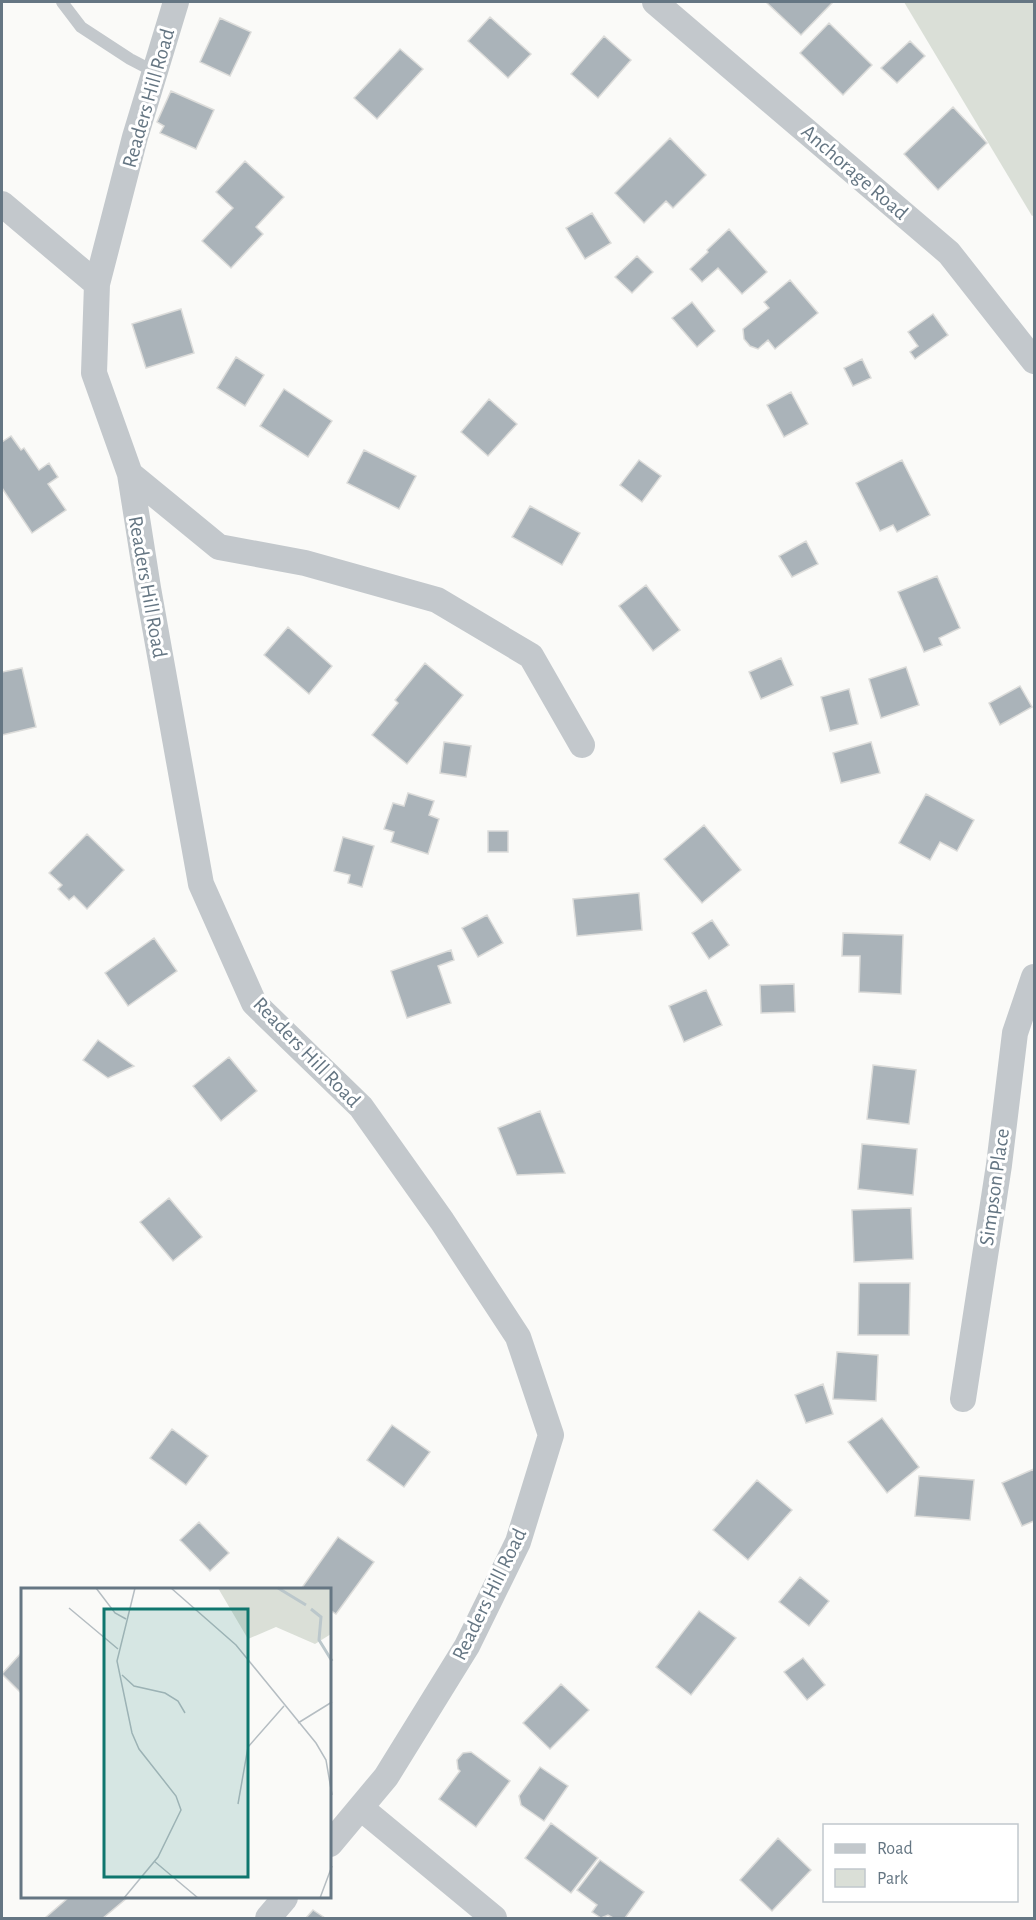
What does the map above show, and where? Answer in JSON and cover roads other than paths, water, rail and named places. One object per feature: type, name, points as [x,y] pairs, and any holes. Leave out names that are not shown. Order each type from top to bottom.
[{"type":"street","name":"Readers Hill Road","points":[[176,2],[135,137],[97,284],[94,373],[130,474],[201,884],[254,1003],[361,1107],[442,1221],[518,1337],[551,1435],[518,1542],[467,1646],[386,1777],[332,1842]]},
{"type":"street","name":"Anchorage Road","points":[[655,2],[950,253],[1035,361]]},
{"type":"street","points":[[2,204],[97,284]]},
{"type":"street","points":[[130,474],[219,547],[305,563],[437,600],[531,656],[582,745]]},
{"type":"street","name":"Simpson Place","points":[[963,1399],[999,1165],[1015,1033],[1035,977]]},
{"type":"street","points":[[360,1808],[494,1918]]},
{"type":"street","points":[[268,1918],[284,1899]]},
{"type":"lane","points":[[62,2],[81,27],[130,59],[155,72]]}]
